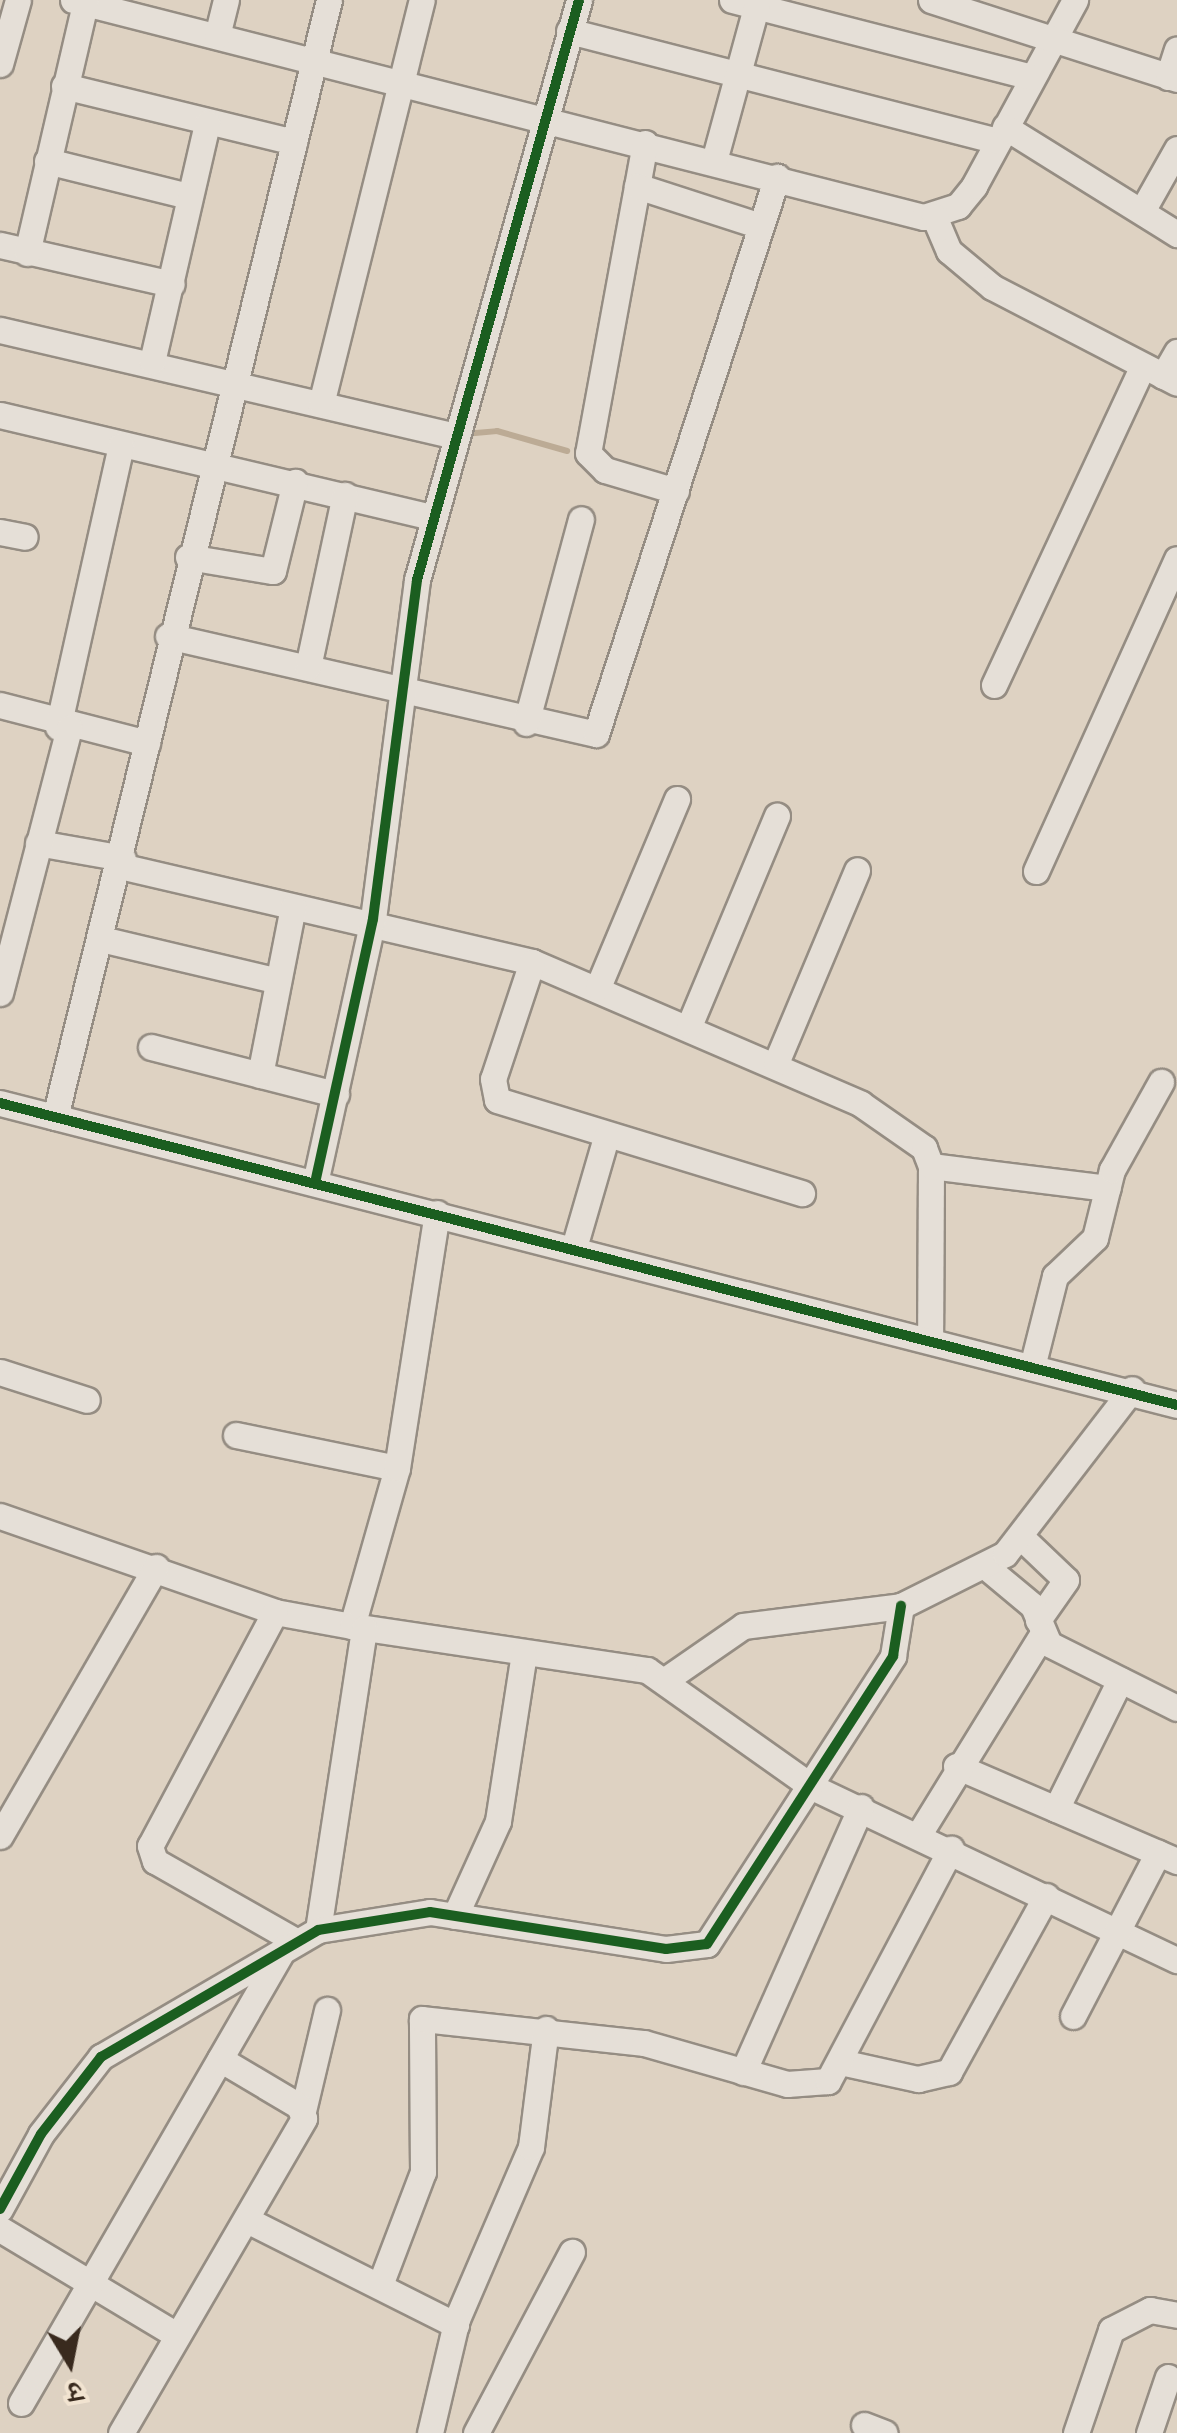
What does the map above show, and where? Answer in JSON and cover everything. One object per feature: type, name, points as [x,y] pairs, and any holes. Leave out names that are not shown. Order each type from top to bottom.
[{"type":"street","points":[[0,64],[18,0]]},
{"type":"street","points":[[218,36],[226,0]]},
{"type":"street","points":[[55,1117],[122,862],[168,636],[328,0]]},
{"type":"street","points":[[321,404],[422,0]]},
{"type":"street","points":[[315,1183],[372,926],[399,687],[432,516],[452,434],[578,0]]},
{"type":"street","points":[[931,0],[969,5],[1054,44],[1172,78],[1177,49]]},
{"type":"street","points":[[26,253],[79,2],[545,113],[644,143],[934,216],[958,206],[1054,44],[1075,0]]},
{"type":"street","points":[[714,160],[737,73],[742,2],[1032,78]]},
{"type":"street","points":[[569,31],[1001,134],[1177,234]]},
{"type":"street","points":[[64,86],[294,142]]},
{"type":"street","points":[[152,362],[207,122]]},
{"type":"street","points":[[644,143],[588,452],[605,470],[676,492]]},
{"type":"street","points":[[1142,212],[1177,149]]},
{"type":"street","points":[[47,161],[188,196]]},
{"type":"street","points":[[168,636],[399,687],[580,736],[604,724],[777,177]]},
{"type":"street","points":[[636,186],[761,226]]},
{"type":"street","points":[[934,216],[962,266],[1161,375]]},
{"type":"street","points":[[0,245],[172,284]]},
{"type":"street","points":[[0,330],[452,434]]},
{"type":"street","points":[[994,685],[1177,352]]},
{"type":"street","points":[[0,415],[121,446],[211,461],[432,516]]},
{"type":"street","points":[[0,993],[38,844],[121,446]]},
{"type":"street","points":[[188,557],[272,570],[295,482]]},
{"type":"street","points":[[308,667],[345,495]]},
{"type":"street","points":[[526,723],[581,518]]},
{"type":"street","points":[[1036,871],[1177,559]]},
{"type":"street","points":[[2,713],[146,744]]},
{"type":"street","points":[[598,987],[677,799]]},
{"type":"street","points":[[689,1026],[777,816]]},
{"type":"street","points":[[38,844],[532,962],[776,1062],[907,1134],[931,1166],[930,1336]]},
{"type":"street","points":[[776,1062],[858,870]]},
{"type":"street","points":[[260,1075],[294,907]]},
{"type":"street","points":[[101,939],[278,981]]},
{"type":"street","points":[[532,962],[492,1092],[606,1137],[802,1193]]},
{"type":"street","points":[[151,1047],[336,1094]]},
{"type":"street","points":[[1033,1363],[1055,1276],[1095,1238],[1108,1188],[1161,1082]]},
{"type":"street","points":[[0,1103],[575,1244],[1132,1388],[1177,1405]]},
{"type":"street","points":[[575,1244],[606,1137]]},
{"type":"street","points":[[931,1166],[1108,1188]]},
{"type":"street","points":[[21,2403],[220,2059],[300,1939],[358,1627],[397,1468],[437,1213]]},
{"type":"street","points":[[0,1372],[86,1400]]},
{"type":"street","points":[[668,1678],[743,1626],[901,1606],[985,1566],[1020,1537],[1132,1388]]},
{"type":"street","points":[[236,1435],[397,1468]]},
{"type":"street","points":[[0,1516],[156,1567],[275,1612],[668,1678],[756,1755],[812,1787],[951,1849],[1177,1960]]},
{"type":"street","points":[[918,1834],[1066,1580],[1020,1537]]},
{"type":"street","points":[[985,1566],[1040,1628],[1120,1680],[1177,1708]]},
{"type":"street","points":[[2,1828],[156,1567]]},
{"type":"street","points":[[0,2208],[101,2058],[300,1939],[384,1913],[455,1916],[700,1949],[812,1787],[900,1643],[901,1606]]},
{"type":"street","points":[[275,1612],[150,1846],[155,1862],[300,1939]]},
{"type":"street","points":[[455,1916],[498,1821],[524,1654]]},
{"type":"street","points":[[1056,1809],[1120,1680]]},
{"type":"street","points":[[956,1766],[1167,1857],[1116,1930],[1073,2016]]},
{"type":"street","points":[[743,2072],[861,1807]]},
{"type":"street","points":[[380,2285],[422,2172],[422,2019],[546,2029],[644,2043],[743,2072],[816,2085],[845,2063],[951,1849]]},
{"type":"street","points":[[845,2063],[918,2079],[950,2072],[1046,1896]]},
{"type":"street","points":[[122,2433],[175,2334],[247,2220],[303,2111],[327,2010]]},
{"type":"street","points":[[430,2433],[456,2325],[531,2147],[546,2029]]},
{"type":"street","points":[[220,2059],[303,2111]]},
{"type":"street","points":[[247,2220],[456,2325]]},
{"type":"street","points":[[0,2229],[175,2334]]},
{"type":"street","points":[[476,2433],[572,2252]]},
{"type":"street","points":[[1076,2433],[1112,2330],[1150,2310],[1177,2315]]},
{"type":"street","points":[[1149,2433],[1168,2377]]},
{"type":"waterway","points":[[464,434],[497,431],[567,451]]},
{"type":"cycle path","points":[[315,1183],[373,919],[417,580],[579,0]]},
{"type":"cycle path","points":[[0,1103],[1177,1405]]},
{"type":"cycle path","points":[[0,2209],[41,2134],[101,2057],[318,1930],[430,1912],[666,1949],[707,1944],[893,1656],[901,1606]]}]
